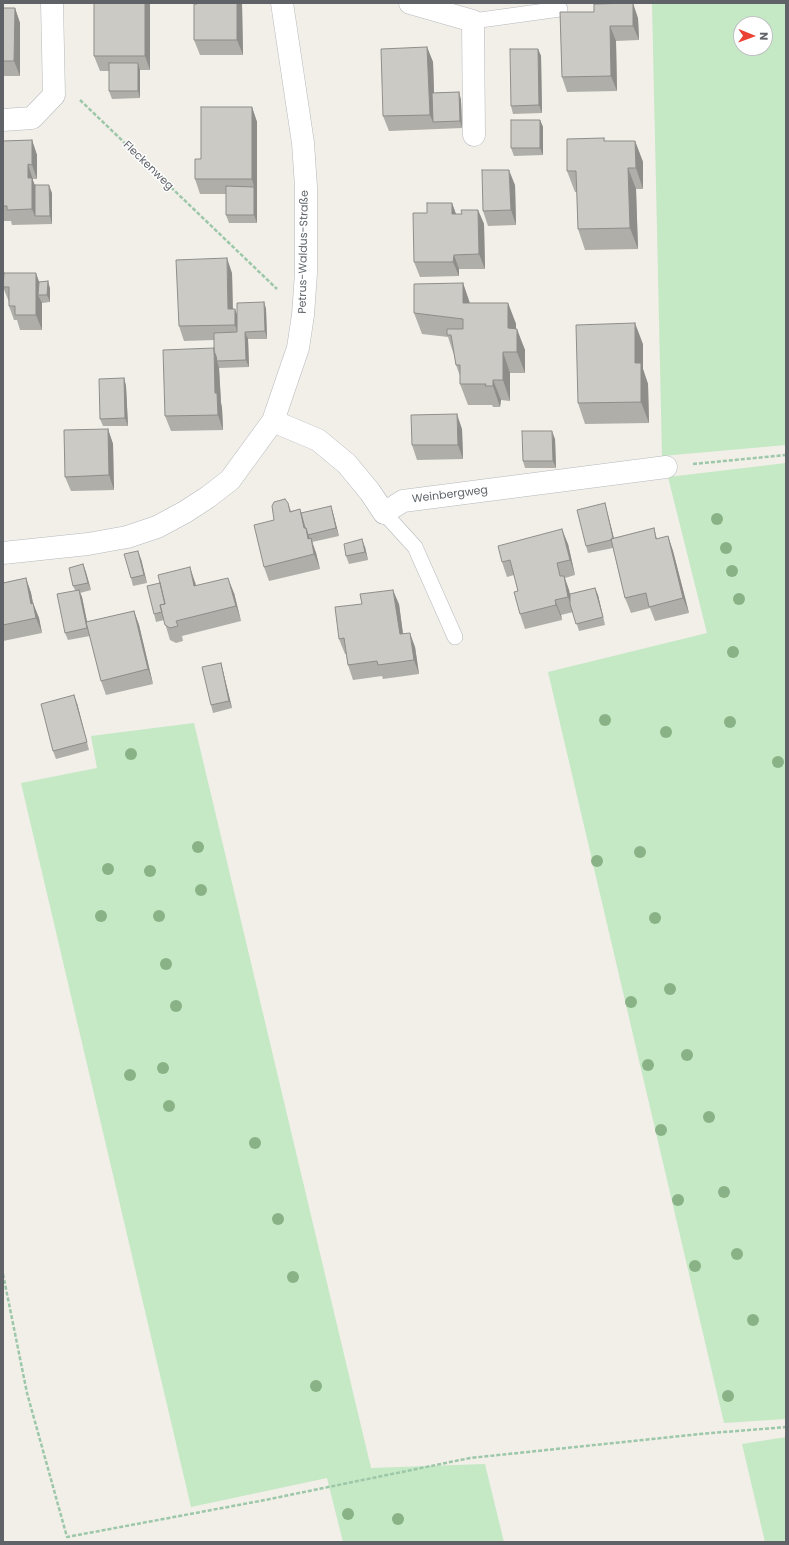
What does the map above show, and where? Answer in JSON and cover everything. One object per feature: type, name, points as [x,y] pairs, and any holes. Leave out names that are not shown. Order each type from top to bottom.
[{"type":"street","points":[[3,120],[32,118],[54,95],[52,3]]},
{"type":"street","name":"Petrus-Waldus-Straße","points":[[3,553],[88,544],[127,537],[157,527],[186,512],[230,480],[273,421],[298,348],[303,315],[306,273],[306,187],[303,143],[282,3]]},
{"type":"street","points":[[410,3],[473,21],[474,135]]},
{"type":"street","points":[[273,421],[318,440],[347,464],[370,492],[384,513]]},
{"type":"street","name":"Weinbergweg","points":[[384,513],[403,501],[666,467]]},
{"type":"lane","points":[[473,21],[560,9]]},
{"type":"lane","points":[[384,513],[415,547],[455,638]]},
{"type":"path","name":"Fleckenweg","points":[[54,95],[74,94],[303,315]]},
{"type":"path","points":[[666,467],[786,455]]},
{"type":"path","points":[[3,1274],[27,1394],[67,1537],[265,1500],[470,1458],[700,1434],[786,1427]]},
{"type":"green space","points":[[652,3],[786,3],[786,445],[662,456]]},
{"type":"green space","points":[[786,463],[786,1419],[724,1423],[548,672],[707,633],[668,477]]},
{"type":"green space","points":[[194,723],[371,1468],[485,1464],[504,1542],[343,1542],[327,1478],[191,1507],[21,783],[97,768],[91,736]]},
{"type":"green space","points":[[786,1437],[786,1542],[765,1542],[742,1444]]},
{"type":"building","points":[[94,3],[145,3],[145,56],[94,56]]},
{"type":"building","points":[[237,3],[237,40],[194,40],[194,4]]},
{"type":"building","points":[[633,3],[633,26],[610,26],[611,76],[562,77],[560,12],[594,12],[594,4]]},
{"type":"building","points":[[3,8],[15,8],[14,61],[3,61]]},
{"type":"building","points":[[427,47],[430,115],[383,116],[381,49]]},
{"type":"building","points":[[510,49],[538,49],[539,105],[511,106]]},
{"type":"building","points":[[109,63],[138,63],[138,91],[109,91]]},
{"type":"building","points":[[459,92],[460,121],[433,122],[432,93]]},
{"type":"building","points":[[201,107],[252,107],[252,179],[195,179],[195,159],[201,159]]},
{"type":"building","points":[[511,120],[540,120],[540,148],[511,148]]},
{"type":"building","points":[[604,138],[604,141],[635,141],[636,168],[628,168],[630,228],[578,229],[576,171],[567,171],[567,139]]},
{"type":"building","points":[[32,140],[32,165],[28,164],[28,178],[32,178],[32,209],[7,210],[7,206],[3,206],[3,141]]},
{"type":"building","points":[[482,170],[509,170],[511,210],[483,211]]},
{"type":"building","points":[[35,185],[49,185],[50,216],[35,216]]},
{"type":"building","points":[[226,186],[254,187],[254,215],[226,215]]},
{"type":"building","points":[[427,203],[452,203],[452,214],[462,214],[461,210],[478,210],[479,254],[454,255],[453,262],[414,262],[413,213],[427,213]]},
{"type":"building","points":[[227,258],[228,309],[235,309],[235,325],[179,326],[176,260]]},
{"type":"building","points":[[4,273],[36,273],[36,315],[15,315],[15,306],[9,306],[9,287],[3,287]]},
{"type":"building","points":[[48,281],[47,295],[38,295],[39,282]]},
{"type":"building","points":[[463,283],[463,303],[508,303],[508,328],[517,329],[517,352],[503,352],[503,380],[493,380],[493,386],[485,386],[486,384],[460,384],[460,365],[456,365],[451,335],[447,335],[447,329],[463,329],[463,319],[414,313],[414,284]]},
{"type":"building","points":[[264,302],[265,331],[245,332],[246,360],[217,361],[214,351],[214,333],[237,332],[237,303]]},
{"type":"building","points":[[635,323],[635,363],[641,363],[641,402],[578,403],[576,325]]},
{"type":"building","points":[[214,348],[215,393],[217,393],[218,415],[165,416],[163,350]]},
{"type":"building","points":[[124,378],[125,418],[100,419],[99,379]]},
{"type":"building","points":[[457,414],[458,445],[412,445],[411,415]]},
{"type":"building","points":[[108,429],[109,475],[65,477],[64,430]]},
{"type":"building","points":[[522,431],[552,431],[553,461],[523,461]]},
{"type":"building","points":[[285,499],[288,503],[290,512],[300,509],[308,539],[311,538],[314,554],[264,567],[254,525],[274,520],[272,506],[274,502]]},
{"type":"building","points":[[605,503],[613,538],[611,540],[586,546],[577,510]]},
{"type":"building","points":[[331,506],[336,528],[308,535],[301,513]]},
{"type":"building","points":[[654,528],[656,539],[668,536],[683,598],[649,607],[646,593],[625,598],[611,539]]},
{"type":"building","points":[[562,529],[570,560],[557,563],[560,576],[564,576],[568,597],[555,600],[556,605],[520,614],[514,592],[518,591],[510,560],[502,562],[498,546]]},
{"type":"building","points":[[362,539],[365,552],[346,556],[344,544]]},
{"type":"building","points":[[138,551],[144,575],[131,578],[124,554]]},
{"type":"building","points":[[83,564],[88,583],[73,586],[69,568]]},
{"type":"building","points":[[190,567],[194,586],[228,578],[236,606],[176,621],[178,626],[170,628],[165,625],[160,605],[165,604],[158,575]]},
{"type":"building","points":[[26,578],[31,604],[33,603],[36,618],[3,625],[3,583]]},
{"type":"building","points":[[160,583],[165,604],[160,605],[162,612],[154,614],[147,586]]},
{"type":"building","points":[[595,588],[603,617],[576,624],[570,604],[570,594]]},
{"type":"building","points":[[79,590],[87,628],[65,633],[57,594]]},
{"type":"building","points":[[393,590],[400,634],[410,633],[414,660],[378,665],[377,661],[348,665],[344,638],[339,639],[335,607],[362,604],[360,594]]},
{"type":"building","points":[[134,611],[148,669],[101,681],[86,622]]},
{"type":"building","points":[[221,663],[229,701],[211,705],[202,667]]},
{"type":"building","points":[[74,695],[87,742],[53,751],[41,704]]}]
